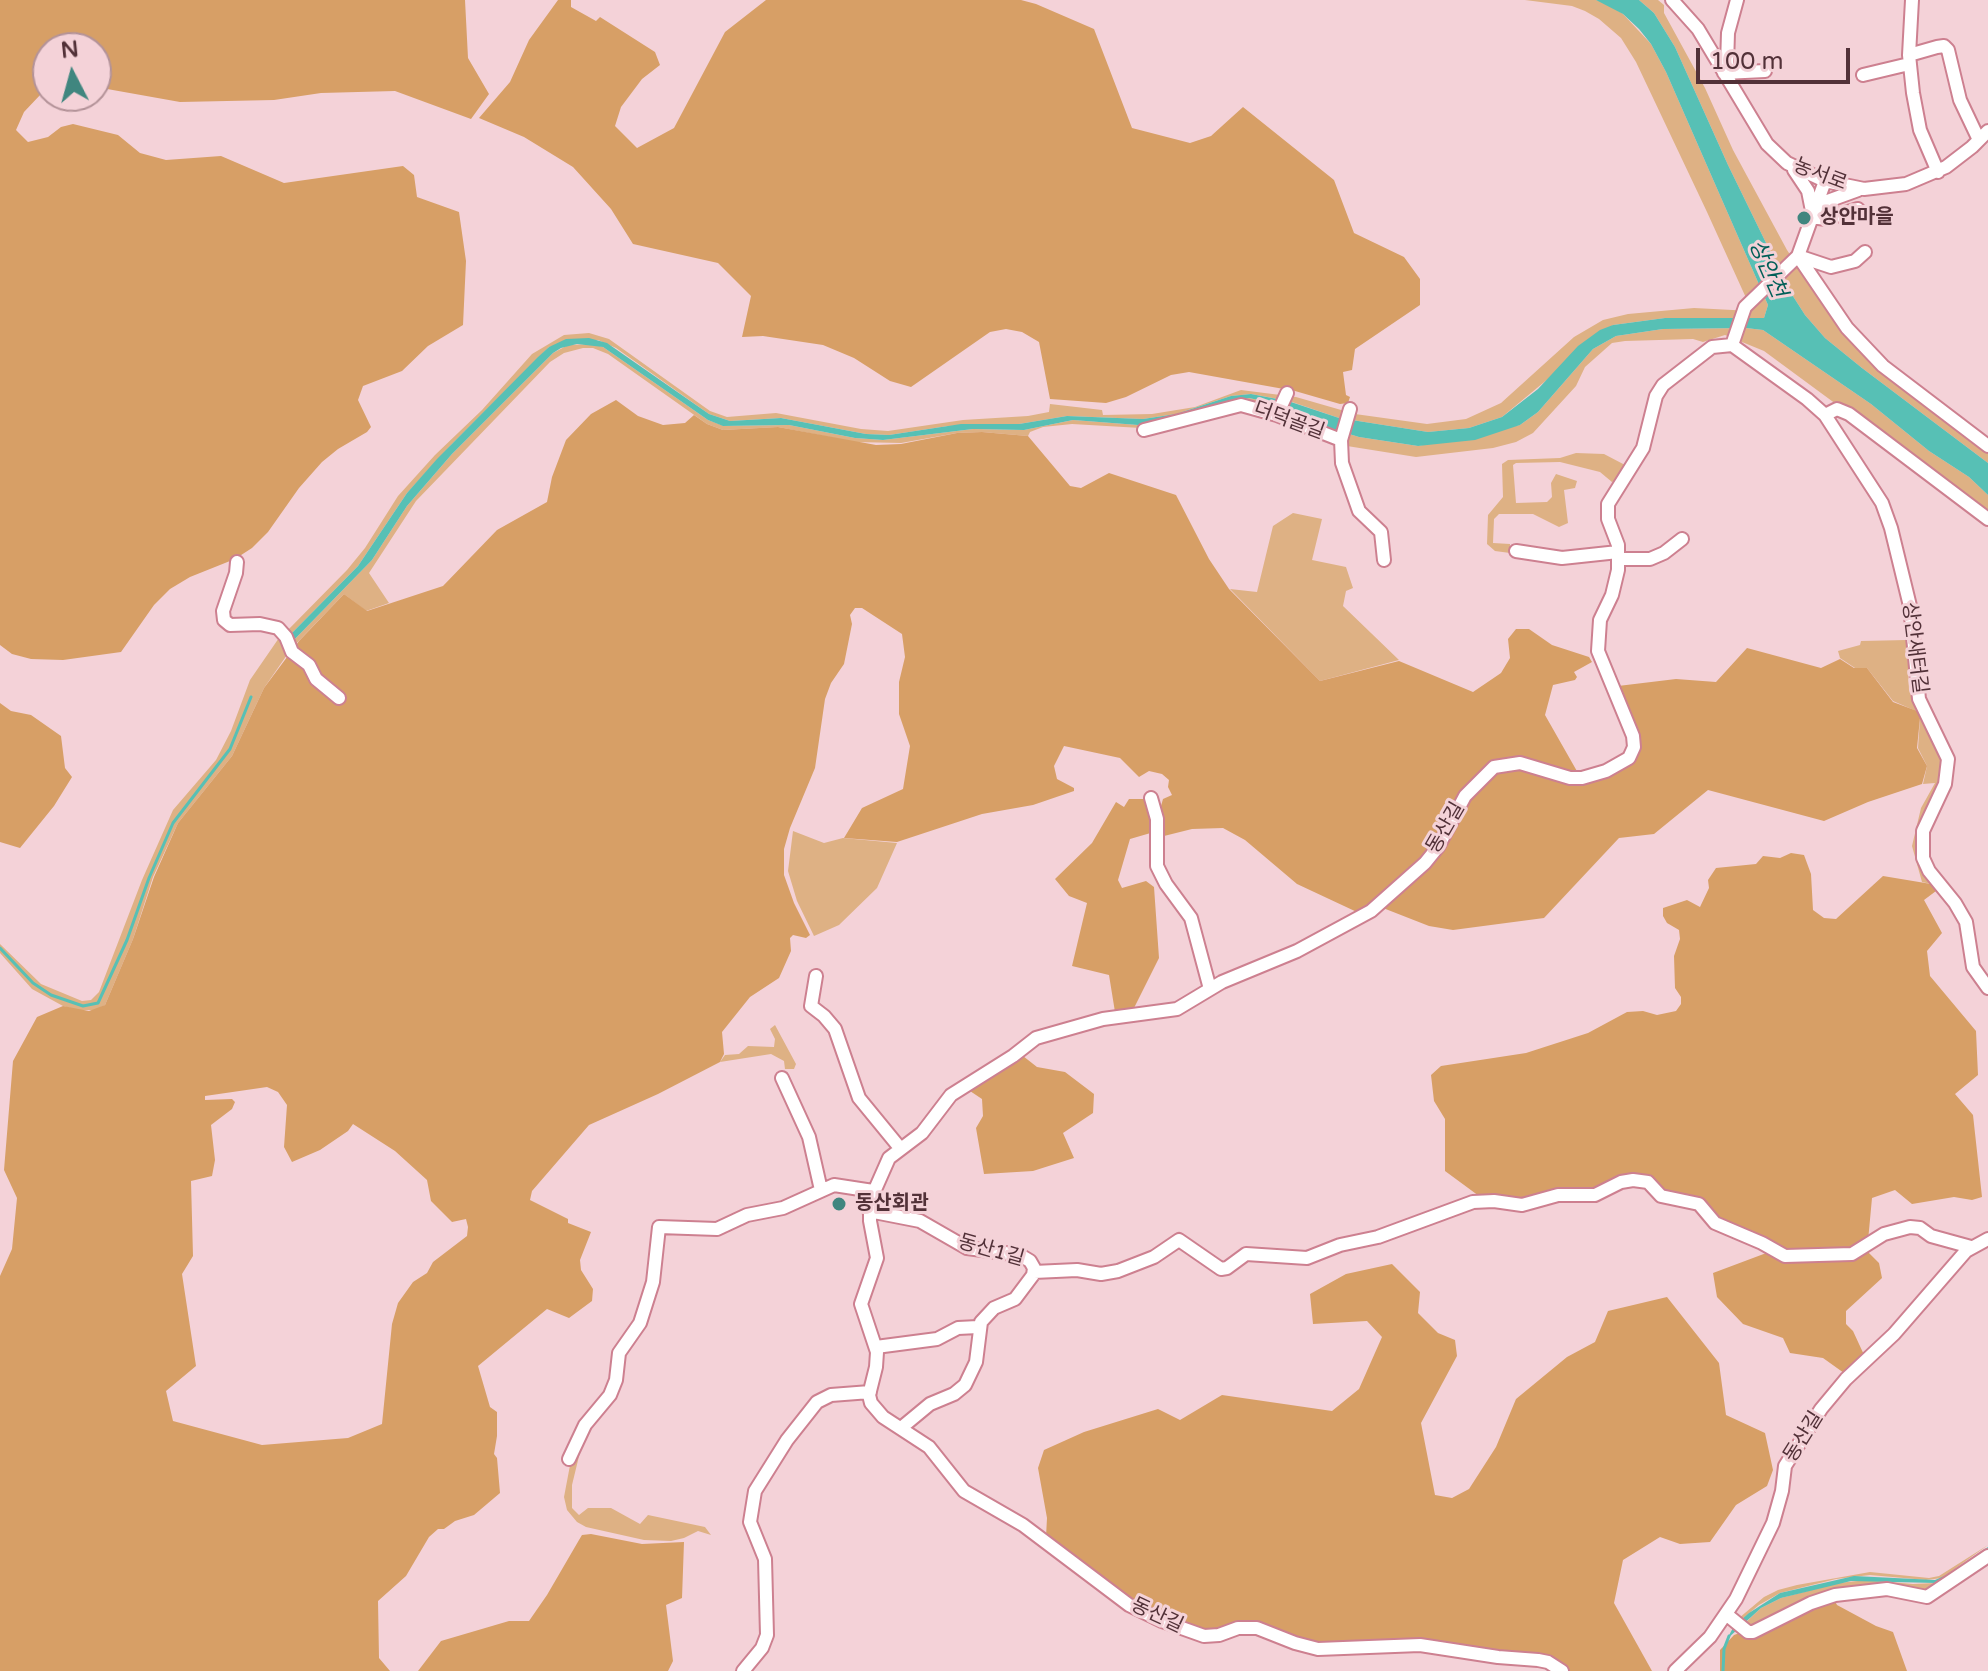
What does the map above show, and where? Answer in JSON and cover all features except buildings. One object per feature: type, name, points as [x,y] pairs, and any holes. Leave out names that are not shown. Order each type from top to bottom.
[{"type":"street","name":"농서로","points":[[1672,0],[1698,29],[1759,133],[1787,163],[1825,181],[1864,189],[1906,184],[1938,172],[1984,135]]},
{"type":"street","points":[[1737,0],[1728,33],[1724,73],[1765,71]]},
{"type":"street","points":[[1912,0],[1909,60],[1920,130],[1938,172]]},
{"type":"street","points":[[1863,75],[1937,47],[1946,48],[1960,100],[1984,135]]},
{"type":"street","points":[[1787,163],[1808,191],[1812,215]]},
{"type":"street","points":[[1733,342],[1746,307],[1796,258],[1825,181]]},
{"type":"street","points":[[1812,215],[1825,202],[1864,189]]},
{"type":"street","points":[[1812,215],[1826,219],[1858,209]]},
{"type":"street","points":[[1796,258],[1831,267],[1855,261],[1865,252]]},
{"type":"street","points":[[1796,258],[1847,328],[1873,356],[1899,380],[1988,446]]},
{"type":"street","name":"상안새터길","points":[[1733,342],[1825,415],[1882,503],[1910,606],[1919,699],[1948,759],[1945,784],[1923,831],[1923,858],[1966,922],[1973,967],[1988,988]]},
{"type":"street","name":"동산길","points":[[1562,1671],[1538,1660],[1437,1647],[1406,1645],[1318,1649],[1257,1628],[1238,1628],[1211,1636],[1185,1630],[1129,1605],[1023,1525],[964,1491],[929,1447],[875,1410],[869,1399],[876,1367],[876,1347],[861,1304],[877,1258],[869,1211],[873,1191],[889,1158],[922,1133],[955,1091],[1013,1056],[1036,1038],[1103,1019],[1170,1012],[1210,989],[1297,951],[1356,920],[1384,901],[1433,854],[1465,796],[1494,767],[1516,762],[1570,778],[1582,778],[1606,771],[1629,758],[1634,747],[1633,736],[1602,665],[1598,645],[1600,620],[1615,584],[1618,556],[1616,539],[1608,519],[1608,504],[1643,448],[1658,392],[1671,377],[1707,350],[1733,342]]},
{"type":"street","points":[[1278,413],[1286,395]]},
{"type":"street","name":"더덕골길","points":[[1144,430],[1180,423],[1236,405],[1278,413],[1341,438],[1342,463],[1350,489],[1359,511],[1381,532],[1384,560]]},
{"type":"street","points":[[1825,415],[1835,409],[1849,414],[1988,519]]},
{"type":"street","points":[[1341,438],[1350,411]]},
{"type":"street","points":[[1516,551],[1562,558],[1618,556],[1632,561],[1654,558],[1682,539]]},
{"type":"street","points":[[237,562],[223,611],[224,620],[230,625],[260,624],[278,628],[292,652],[309,665],[316,679],[339,698]]},
{"type":"street","points":[[1151,798],[1157,819],[1157,866],[1194,926],[1210,989]]},
{"type":"street","points":[[816,976],[811,1006],[835,1029],[859,1098],[900,1148]]},
{"type":"street","points":[[782,1078],[809,1137],[821,1190]]},
{"type":"street","points":[[1034,1272],[1077,1270],[1101,1274],[1118,1271],[1154,1257],[1179,1240],[1221,1269],[1246,1254],[1307,1258],[1340,1245],[1378,1237],[1473,1202],[1522,1205],[1558,1195],[1595,1195],[1621,1182],[1633,1180],[1648,1182],[1661,1196],[1699,1204],[1710,1219],[1721,1227],[1785,1256],[1852,1254],[1884,1234],[1916,1227],[1931,1236],[1971,1247]]},
{"type":"street","points":[[569,1459],[585,1425],[610,1395],[616,1380],[619,1353],[640,1323],[653,1282],[659,1227],[717,1229],[747,1215],[783,1208],[821,1190],[844,1185],[873,1191]]},
{"type":"street","name":"동산1길","points":[[869,1211],[920,1221],[967,1248],[1020,1255],[1032,1263],[1034,1272],[1015,1299],[994,1308],[978,1327]]},
{"type":"street","name":"동산길","points":[[1675,1671],[1710,1637],[1735,1621],[1779,1506],[1785,1466],[1802,1435],[1836,1390],[1894,1334],[1971,1247],[1988,1239]]},
{"type":"street","points":[[876,1347],[937,1339],[958,1328],[978,1327],[976,1362],[965,1385],[954,1394],[930,1404],[901,1428]]},
{"type":"street","points":[[743,1671],[762,1648],[767,1635],[765,1559],[750,1522],[755,1491],[787,1440],[817,1402],[831,1395],[870,1392]]},
{"type":"street","points":[[1735,1621],[1755,1632],[1811,1603],[1835,1595],[1887,1589],[1927,1597],[1988,1556]]},
{"type":"shaded area","points":[[0,0],[465,0],[468,58],[489,94],[471,119],[395,91],[321,93],[274,100],[180,102],[112,90],[112,32],[32,32],[32,104],[24,112],[16,130],[28,142],[48,137],[61,127],[73,124],[118,135],[140,153],[166,160],[221,156],[284,183],[403,166],[414,175],[417,197],[459,212],[466,261],[463,325],[428,346],[402,371],[363,386],[358,400],[371,427],[367,432],[322,462],[252,548],[170,589],[154,605],[121,652],[63,660],[31,659],[12,654],[0,645]]},
{"type":"shaded area","points":[[558,0],[571,0],[571,7],[596,21],[600,17],[655,52],[660,65],[642,79],[621,107],[615,126],[637,148],[674,128],[725,32],[766,0],[1021,0],[1036,4],[1094,29],[1132,128],[1190,143],[1211,136],[1243,107],[1334,180],[1354,233],[1404,257],[1420,279],[1420,305],[1355,349],[1352,370],[1343,372],[1346,395],[1350,397],[1348,403],[1340,404],[1295,391],[1189,372],[1171,375],[1126,397],[1106,403],[1050,399],[1039,342],[1022,332],[1006,329],[990,332],[911,387],[890,381],[854,358],[823,345],[763,336],[742,337],[751,296],[718,263],[633,244],[611,209],[573,167],[524,137],[479,118],[510,82],[529,40]]},
{"type":"shaded area","points":[[1525,0],[1596,0],[1607,3],[1623,14],[1651,44],[1768,305],[1764,318],[1665,318],[1613,325],[1502,417],[1469,428],[1428,432],[1339,418],[1289,401],[1251,394],[1231,396],[1176,414],[1143,419],[1067,416],[1019,424],[948,426],[889,435],[866,434],[781,418],[730,421],[709,414],[616,348],[598,340],[549,347],[407,493],[358,566],[289,636],[286,632],[347,570],[398,496],[435,455],[482,410],[532,354],[564,335],[589,333],[609,339],[710,411],[727,417],[776,413],[888,431],[963,420],[1028,416],[1049,412],[1050,404],[1102,410],[1103,415],[1152,414],[1195,407],[1241,390],[1296,397],[1355,414],[1427,424],[1466,419],[1501,403],[1574,337],[1603,320],[1628,314],[1694,308],[1752,311],[1636,62],[1621,38],[1585,11],[1572,6]]},
{"type":"shaded area","points":[[1639,0],[1658,0],[1664,5],[1664,13],[1705,88],[1733,150],[1787,250],[1823,304],[1844,330],[1988,450],[1988,463],[1862,368],[1825,338],[1805,315],[1789,290],[1728,165],[1675,47],[1654,13]]},
{"type":"shaded area","points":[[1663,329],[1763,330],[1871,404],[1929,451],[1969,477],[1988,495],[1988,516],[1764,351],[1725,335],[1703,342],[1693,339],[1612,343],[1585,367],[1576,386],[1533,433],[1516,442],[1493,448],[1416,457],[1347,446],[1257,404],[1141,428],[1072,424],[1043,427],[1030,432],[1028,436],[957,433],[901,443],[855,442],[778,427],[723,430],[707,424],[608,354],[583,348],[564,353],[550,362],[416,501],[369,573],[389,603],[366,611],[344,594],[292,648],[291,643],[372,560],[407,506],[452,454],[553,353],[568,345],[603,347],[708,420],[724,426],[789,425],[855,438],[883,440],[973,429],[1024,430],[1073,420],[1138,425],[1249,398],[1286,406],[1323,426],[1359,437],[1418,446],[1520,425],[1538,412],[1593,349],[1616,336]]},
{"type":"shaded area","points":[[616,400],[638,416],[663,425],[685,423],[694,415],[723,430],[778,427],[876,445],[901,444],[957,433],[1028,436],[1070,486],[1081,488],[1109,473],[1176,495],[1209,559],[1229,589],[1320,681],[1399,661],[1473,692],[1501,673],[1510,658],[1508,639],[1516,629],[1529,629],[1552,645],[1589,657],[1592,662],[1574,672],[1575,680],[1553,685],[1545,715],[1578,773],[1609,776],[1631,763],[1638,753],[1639,744],[1618,686],[1676,679],[1716,682],[1747,648],[1821,668],[1840,659],[1854,668],[1867,668],[1893,702],[1917,711],[1920,718],[1917,748],[1927,766],[1922,784],[1824,821],[1708,790],[1654,834],[1619,838],[1544,918],[1453,930],[1429,926],[1383,908],[1359,913],[1297,884],[1245,840],[1223,828],[1192,829],[1160,837],[1163,799],[1172,795],[1169,780],[1162,774],[1149,771],[1139,777],[1120,758],[1064,746],[1054,766],[1057,779],[1074,788],[1074,791],[1033,805],[982,814],[897,842],[844,838],[862,808],[903,789],[910,746],[899,714],[899,682],[905,657],[902,634],[862,608],[855,608],[850,615],[852,624],[844,664],[825,699],[815,768],[784,849],[784,875],[810,935],[806,938],[793,935],[790,938],[791,951],[779,978],[750,997],[722,1032],[724,1054],[720,1062],[589,1125],[532,1191],[530,1200],[568,1219],[568,1223],[591,1232],[580,1260],[581,1270],[593,1289],[592,1301],[569,1318],[547,1309],[478,1366],[490,1407],[497,1412],[494,1454],[500,1493],[474,1515],[438,1529],[429,1537],[406,1576],[378,1601],[379,1658],[390,1671],[0,1671],[0,1276],[12,1249],[17,1198],[4,1170],[13,1061],[37,1017],[63,1006],[89,1011],[105,1005],[178,823],[232,756],[264,688],[299,641],[344,594],[367,611],[443,586],[497,530],[547,502],[552,477],[566,440],[591,414]],"holes":[[[267,1087],[278,1092],[287,1105],[284,1147],[292,1162],[320,1150],[348,1131],[353,1124],[395,1151],[427,1180],[431,1201],[452,1222],[466,1219],[468,1227],[467,1236],[433,1262],[427,1273],[413,1282],[398,1303],[392,1324],[382,1424],[348,1438],[262,1445],[173,1421],[166,1391],[196,1366],[182,1274],[193,1256],[191,1181],[212,1176],[215,1160],[211,1125],[232,1109],[235,1102],[232,1099],[205,1100],[205,1096]]]},
{"type":"shaded area","points":[[1576,453],[1604,454],[1625,465],[1617,480],[1612,482],[1600,472],[1560,462],[1516,463],[1513,465],[1516,503],[1547,502],[1552,497],[1551,483],[1556,474],[1577,481],[1575,488],[1564,490],[1568,523],[1559,527],[1533,514],[1499,514],[1494,519],[1493,543],[1510,544],[1510,553],[1495,551],[1487,544],[1488,515],[1503,497],[1502,464],[1508,460],[1560,458]]},
{"type":"shaded area","points":[[1293,513],[1322,519],[1312,560],[1346,567],[1353,588],[1346,591],[1343,606],[1399,660],[1320,681],[1230,589],[1257,592],[1273,526]]},
{"type":"shaded area","points":[[281,635],[289,652],[264,688],[232,756],[178,823],[153,877],[133,939],[105,1005],[96,1010],[77,1010],[32,989],[0,953],[0,944],[41,984],[82,1001],[91,1000],[99,992],[173,810],[216,760],[231,731],[250,680]]},
{"type":"shaded area","points":[[1907,640],[1909,690],[1916,711],[1893,701],[1867,668],[1855,668],[1840,658],[1838,651],[1860,645],[1861,641]]},
{"type":"shaded area","points":[[0,703],[11,711],[31,715],[61,736],[65,768],[72,777],[54,806],[20,848],[0,842]]},
{"type":"shaded area","points":[[1920,719],[1942,754],[1943,767],[1937,791],[1924,812],[1917,840],[1920,865],[1931,884],[1922,882],[1912,846],[1921,808],[1935,783],[1923,784],[1927,766],[1918,748]]},
{"type":"shaded area","points":[[1129,799],[1145,799],[1154,832],[1130,839],[1118,880],[1122,888],[1146,881],[1154,887],[1159,958],[1133,1010],[1115,1012],[1109,975],[1072,966],[1087,903],[1069,896],[1055,879],[1092,843],[1116,802],[1124,807]]},
{"type":"shaded area","points":[[793,831],[824,843],[843,838],[897,843],[877,888],[839,925],[814,936],[797,901],[788,871]]},
{"type":"shaded area","points":[[1791,853],[1804,855],[1811,874],[1813,910],[1824,918],[1836,919],[1883,876],[1931,884],[1936,891],[1924,900],[1942,933],[1927,951],[1930,976],[1976,1031],[1978,1075],[1955,1094],[1973,1115],[1982,1197],[1972,1200],[1954,1197],[1912,1204],[1895,1190],[1872,1198],[1868,1241],[1859,1250],[1797,1255],[1739,1233],[1709,1213],[1667,1196],[1650,1181],[1532,1200],[1480,1199],[1445,1171],[1445,1119],[1434,1101],[1431,1075],[1441,1066],[1526,1053],[1588,1033],[1627,1012],[1643,1011],[1657,1015],[1676,1011],[1681,1004],[1681,997],[1675,988],[1674,956],[1680,939],[1679,930],[1667,923],[1663,908],[1687,900],[1700,907],[1709,888],[1708,880],[1716,868],[1756,864],[1763,856],[1780,858]]},
{"type":"shaded area","points":[[775,1025],[796,1064],[794,1069],[785,1069],[784,1061],[771,1054],[720,1062],[725,1055],[739,1054],[748,1046],[774,1047],[775,1039],[770,1029]]},
{"type":"shaded area","points":[[1023,1056],[1037,1067],[1065,1072],[1094,1094],[1093,1113],[1063,1133],[1074,1158],[1033,1171],[984,1174],[976,1128],[983,1116],[982,1099],[967,1089]]},
{"type":"shaded area","points":[[1866,1250],[1879,1263],[1882,1278],[1846,1311],[1846,1324],[1853,1331],[1865,1357],[1844,1373],[1823,1358],[1790,1353],[1783,1338],[1743,1324],[1717,1297],[1713,1273],[1769,1252]]},
{"type":"shaded area","points":[[1392,1264],[1420,1292],[1418,1313],[1438,1333],[1455,1340],[1457,1356],[1421,1423],[1435,1495],[1452,1498],[1469,1489],[1496,1447],[1516,1399],[1567,1357],[1595,1342],[1608,1311],[1667,1297],[1719,1363],[1726,1415],[1765,1433],[1773,1470],[1767,1486],[1736,1505],[1710,1542],[1680,1544],[1660,1537],[1623,1560],[1614,1603],[1652,1671],[1569,1671],[1549,1659],[1310,1642],[1253,1622],[1218,1630],[1199,1630],[1130,1601],[1046,1537],[1047,1518],[1038,1468],[1044,1450],[1084,1432],[1158,1409],[1180,1420],[1222,1395],[1332,1411],[1359,1389],[1382,1337],[1367,1321],[1313,1324],[1310,1294],[1346,1274]]},
{"type":"shaded area","points":[[587,1426],[591,1429],[581,1448],[572,1485],[572,1508],[579,1515],[588,1508],[611,1508],[640,1524],[648,1515],[705,1527],[711,1535],[698,1531],[671,1541],[644,1540],[586,1527],[577,1522],[567,1510],[564,1497],[571,1460]]},
{"type":"shaded area","points":[[582,1535],[642,1544],[684,1542],[682,1598],[666,1605],[673,1661],[668,1671],[418,1671],[441,1641],[509,1621],[529,1621]]},
{"type":"shaded area","points":[[1988,1545],[1942,1578],[1926,1580],[1870,1575],[1836,1579],[1780,1593],[1741,1620],[1739,1618],[1764,1597],[1797,1585],[1870,1572],[1929,1578],[1939,1576]]},
{"type":"shaded area","points":[[1988,1549],[1936,1587],[1923,1592],[1860,1589],[1752,1629],[1745,1623],[1761,1608],[1781,1598],[1838,1583],[1867,1580],[1936,1583]]},
{"type":"shaded area","points":[[1834,1599],[1837,1605],[1893,1632],[1907,1671],[1720,1671],[1720,1650],[1734,1635]]},
{"type":"water","name":"상안천","points":[[1596,0],[1639,0],[1654,13],[1675,47],[1728,165],[1789,290],[1805,315],[1825,338],[1862,368],[1988,463],[1988,495],[1969,477],[1929,451],[1871,404],[1763,330],[1746,328],[1663,329],[1616,336],[1593,349],[1538,412],[1520,425],[1475,440],[1418,446],[1359,437],[1323,426],[1286,406],[1249,398],[1138,425],[1073,420],[1024,430],[973,429],[883,440],[855,438],[789,425],[723,426],[708,420],[603,347],[577,344],[553,353],[452,454],[407,506],[372,560],[291,643],[289,636],[358,566],[407,493],[437,459],[538,357],[549,347],[566,339],[589,338],[607,343],[709,414],[730,421],[781,418],[866,434],[889,435],[961,424],[1019,424],[1067,416],[1143,419],[1176,414],[1231,396],[1251,394],[1288,401],[1339,418],[1428,432],[1469,428],[1502,417],[1538,389],[1578,346],[1600,330],[1613,325],[1665,318],[1764,318],[1768,305],[1666,72],[1639,29],[1623,14]]},
{"type":"water","points":[[1988,1547],[1936,1583],[1851,1581],[1781,1598],[1761,1608],[1727,1639],[1734,1626],[1780,1593],[1854,1576],[1935,1580]]},
{"type":"waterway","points":[[0,948],[33,983],[51,995],[83,1006],[98,1003],[127,940],[173,823],[230,749],[251,697]]},
{"type":"waterway","points":[[1723,1671],[1724,1649],[1729,1636]]},
{"type":"place","name":"상안마을","points":[[1804,218]]},
{"type":"place","name":"동산회관","points":[[839,1204]]}]
